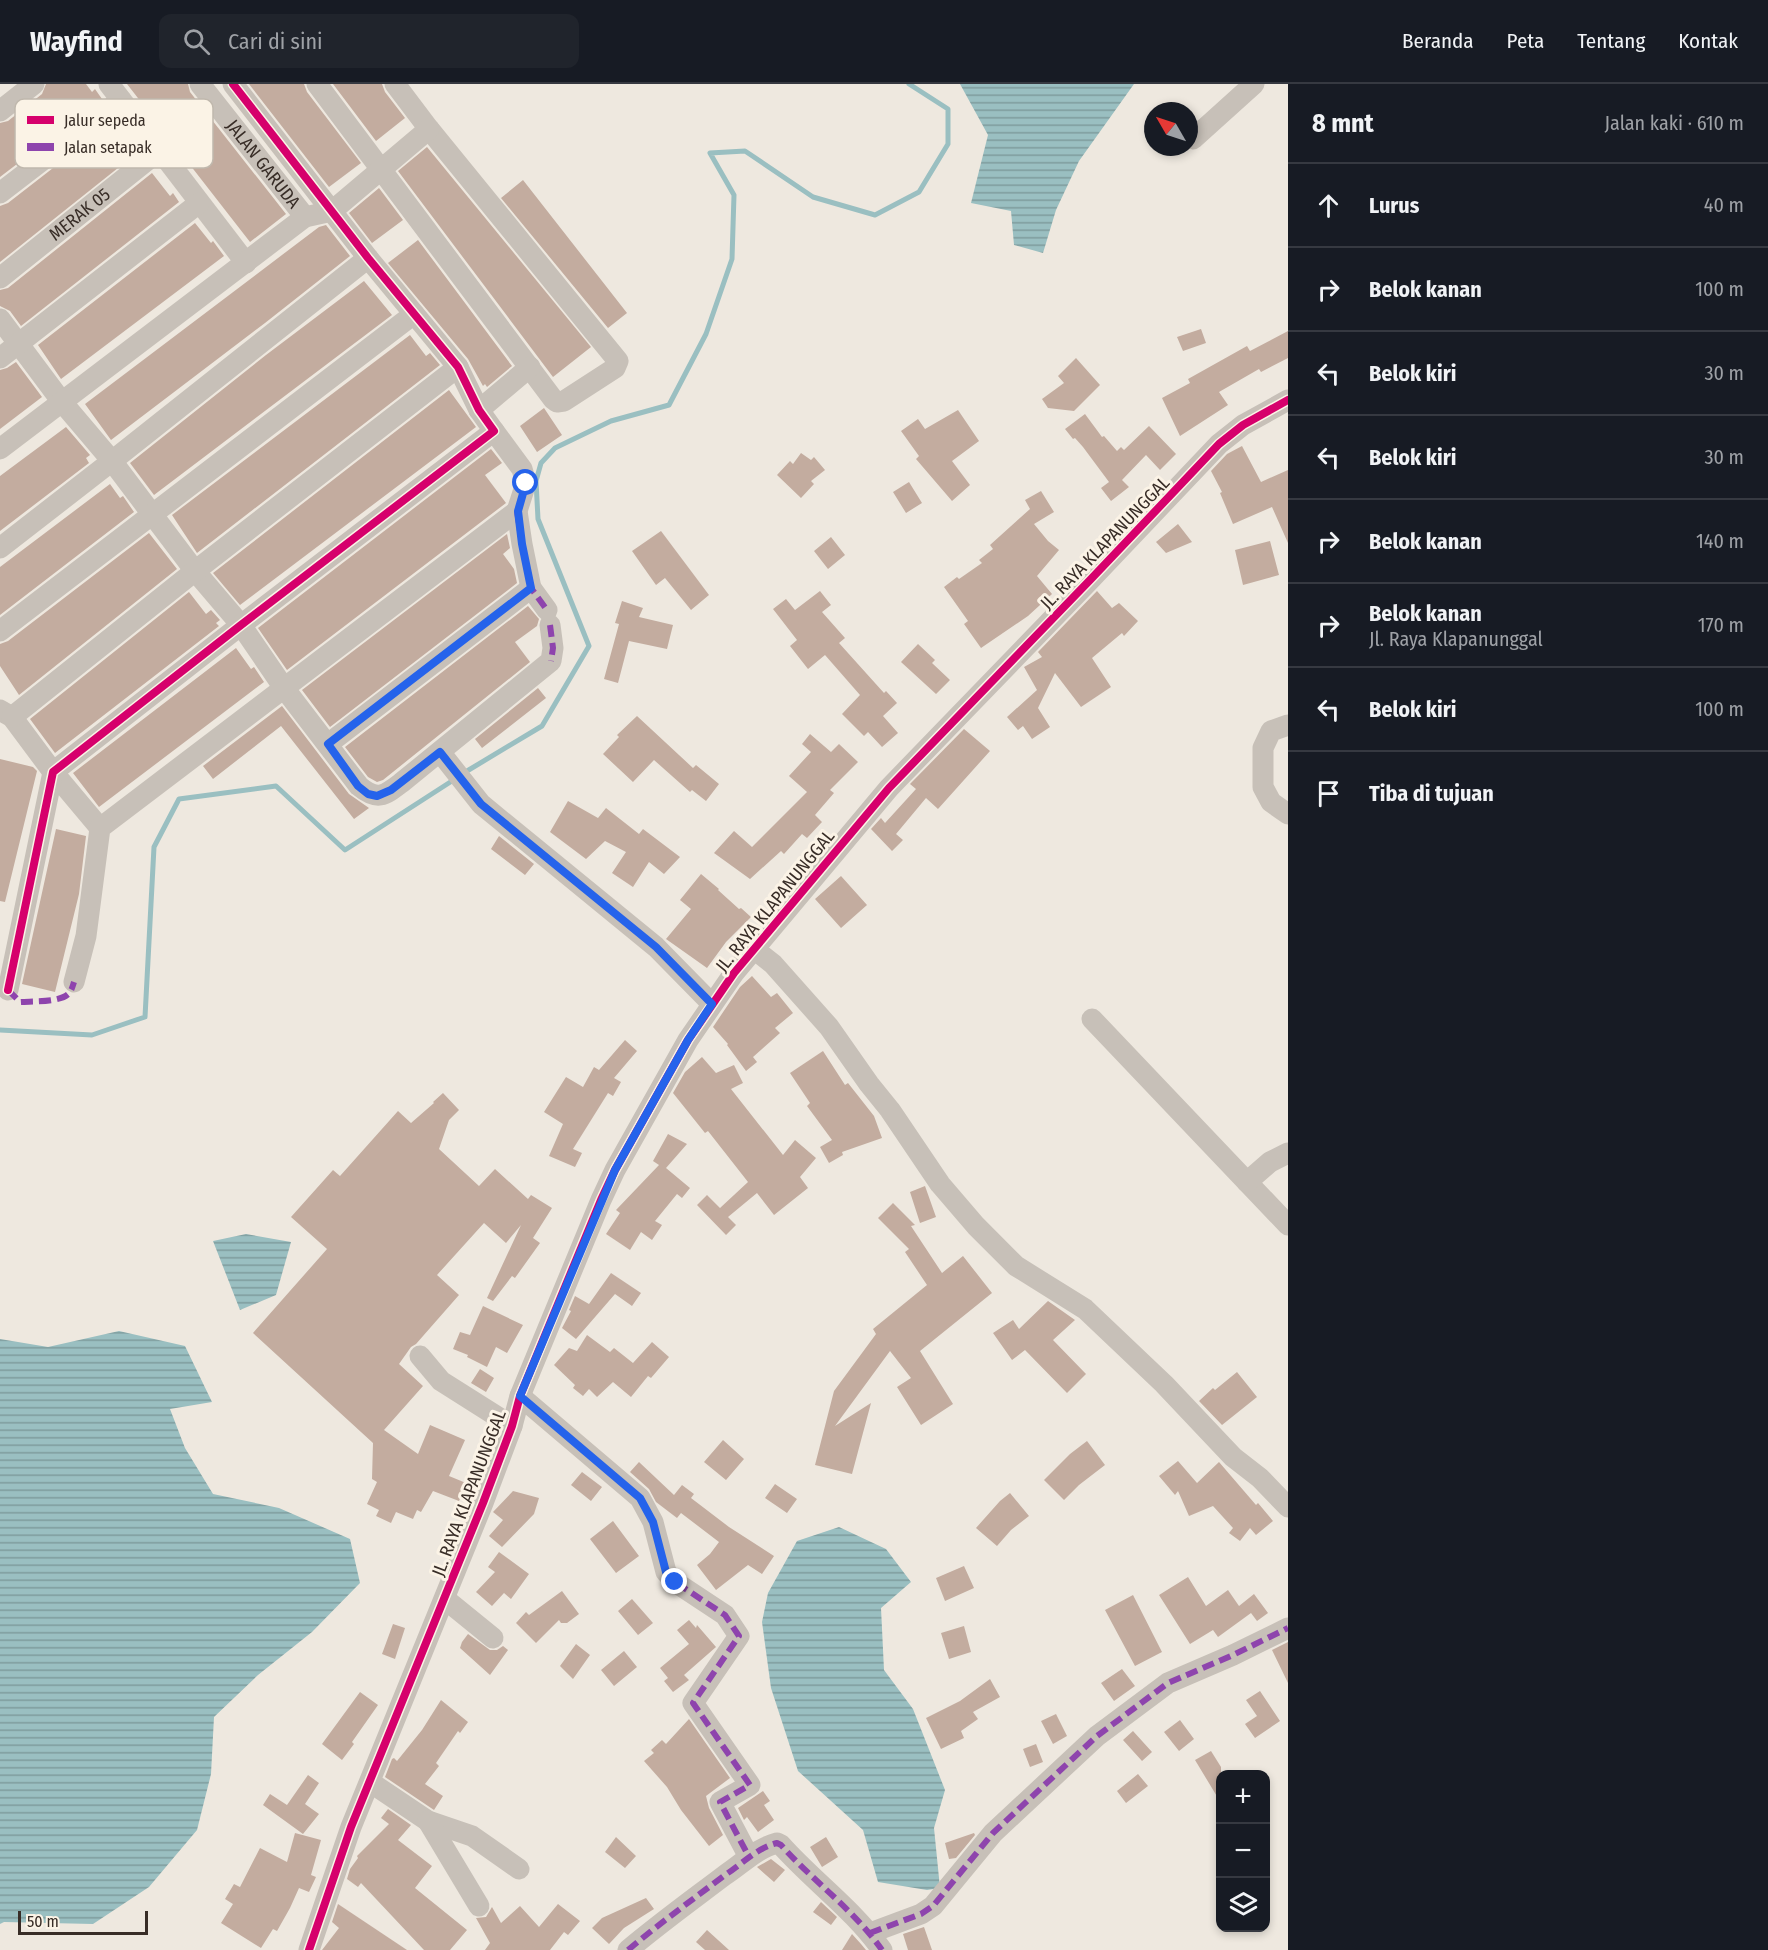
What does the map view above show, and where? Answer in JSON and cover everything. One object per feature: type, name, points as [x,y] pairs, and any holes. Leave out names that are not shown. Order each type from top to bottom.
[{"type":"street","points":[[15,99],[34,84]]},
{"type":"street","name":"JALAN GARUDA","points":[[201,84],[213,99]]},
{"type":"street","name":"JALAN GARUDA","points":[[233,84],[368,258],[458,367],[478,410],[522,469],[526,483],[518,511]]},
{"type":"street","points":[[317,84],[557,402],[564,401],[615,368],[618,361],[429,129],[402,86]]},
{"type":"street","points":[[1198,134],[1254,84]]},
{"type":"street","points":[[0,111],[15,99]]},
{"type":"street","name":"JALAN GARUDA","points":[[213,99],[305,217]]},
{"type":"street","points":[[0,449],[305,217],[332,211],[429,129]]},
{"type":"street","points":[[0,193],[28,168]]},
{"type":"street","name":"MERAK 05","points":[[0,278],[138,168]]},
{"type":"street","points":[[173,168],[246,263]]},
{"type":"street","points":[[0,358],[199,203]]},
{"type":"street","points":[[0,548],[368,258]]},
{"type":"street","points":[[0,631],[414,314]]},
{"type":"street","points":[[0,319],[62,402],[154,515],[195,571],[241,625],[284,688],[358,786],[368,794],[377,796],[391,790],[445,758],[551,661],[553,648],[549,618],[531,588],[518,511]]},
{"type":"street","points":[[100,828],[6,713],[195,571],[458,367]]},
{"type":"street","points":[[478,410],[530,367]]},
{"type":"street","name":"JL. RAYA KLAPANUNGGAL","points":[[309,1950],[351,1827],[445,1599],[512,1426],[520,1396],[615,1170],[688,1040],[754,949],[889,788],[1219,444],[1243,425],[1288,400]]},
{"type":"street","points":[[8,990],[53,772],[494,431]]},
{"type":"street","points":[[74,982],[86,936],[100,828],[518,511]]},
{"type":"street","points":[[328,744],[531,588]]},
{"type":"street","points":[[1288,725],[1271,731],[1263,748],[1263,787],[1271,802],[1288,814]]},
{"type":"street","points":[[445,758],[481,804],[656,947],[712,1004]]},
{"type":"street","points":[[754,949],[773,964],[829,1027],[890,1110],[940,1184],[982,1232],[1016,1266],[1084,1309],[1164,1384],[1233,1457],[1260,1478],[1288,1508]]},
{"type":"street","points":[[1092,1019],[1288,1226]]},
{"type":"street","points":[[1246,1182],[1270,1162],[1288,1153]]},
{"type":"street","points":[[420,1356],[441,1381],[512,1426]]},
{"type":"street","points":[[520,1396],[640,1498],[653,1522],[666,1572],[675,1582],[725,1615],[739,1636],[693,1703],[750,1785],[720,1802],[749,1857]]},
{"type":"street","points":[[445,1599],[494,1638]]},
{"type":"street","points":[[628,1950],[749,1857],[777,1843],[876,1942],[933,1906],[1001,1825],[1097,1736],[1168,1683],[1288,1628]]},
{"type":"street","points":[[370,1782],[428,1821],[472,1836],[519,1869]]},
{"type":"street","points":[[428,1821],[479,1906]]},
{"type":"water","points":[[960,84],[1134,84],[1079,161],[1056,210],[1043,253],[1014,245],[1011,211],[971,203],[988,135]]},
{"type":"water","points":[[246,1234],[291,1242],[276,1295],[240,1310],[213,1241]]},
{"type":"water","points":[[119,1331],[185,1346],[212,1402],[170,1409],[185,1448],[213,1494],[279,1508],[350,1539],[360,1583],[312,1632],[258,1675],[214,1717],[211,1774],[197,1830],[149,1887],[93,1924],[4,1922],[0,1924],[0,1339],[48,1347]]},
{"type":"water","points":[[839,1527],[886,1549],[911,1582],[881,1608],[884,1670],[913,1709],[945,1790],[934,1828],[940,1888],[927,1890],[878,1882],[863,1830],[798,1771],[771,1688],[762,1622],[768,1593],[797,1541]]},
{"type":"building","points":[[46,84],[86,84],[92,92],[95,89],[102,99],[36,99],[42,94]]},
{"type":"building","points":[[127,84],[188,84],[196,99],[139,99]]},
{"type":"building","points":[[249,84],[304,84],[307,92],[361,163],[329,187]]},
{"type":"building","points":[[333,84],[382,84],[385,92],[405,118],[376,141]]},
{"type":"building","points":[[15,115],[15,166],[0,177],[0,123],[8,121]]},
{"type":"building","points":[[213,121],[286,214],[250,242],[192,168],[213,168]]},
{"type":"building","points":[[427,147],[591,347],[553,377],[398,171]]},
{"type":"building","points":[[53,168],[118,168],[0,262],[0,206],[8,203]]},
{"type":"building","points":[[152,173],[170,196],[173,193],[179,202],[21,326],[10,311],[0,306],[0,290],[8,288]]},
{"type":"building","points":[[523,180],[627,313],[608,328],[501,198]]},
{"type":"building","points":[[379,188],[403,220],[372,243],[349,213]]},
{"type":"building","points":[[195,223],[224,256],[61,379],[38,345]]},
{"type":"building","points":[[326,225],[350,256],[111,440],[85,404],[319,227]]},
{"type":"building","points":[[418,240],[512,366],[487,387],[485,384],[483,386],[468,359],[388,263]]},
{"type":"building","points":[[364,281],[392,315],[154,495],[130,463]]},
{"type":"building","points":[[1201,329],[1206,343],[1183,351],[1177,337]]},
{"type":"building","points":[[1288,331],[1288,358],[1261,372],[1259,369],[1219,392],[1228,405],[1180,436],[1162,398],[1190,383],[1188,379],[1247,346],[1250,351]]},
{"type":"building","points":[[410,335],[426,356],[430,353],[440,365],[197,553],[172,515]]},
{"type":"building","points":[[1076,358],[1100,385],[1074,411],[1048,408],[1042,399],[1064,383],[1058,376]]},
{"type":"building","points":[[16,362],[42,397],[0,429],[0,370]]},
{"type":"building","points":[[449,390],[476,427],[240,605],[213,573]]},
{"type":"building","points":[[544,408],[562,435],[537,452],[520,426]]},
{"type":"building","points":[[958,410],[979,441],[952,461],[970,485],[952,501],[916,459],[919,456],[901,431],[918,419],[925,429]]},
{"type":"building","points":[[1085,414],[1102,437],[1104,436],[1117,451],[1121,447],[1124,450],[1149,426],[1176,454],[1160,470],[1146,455],[1122,480],[1129,487],[1111,501],[1101,488],[1109,482],[1083,447],[1065,429]]},
{"type":"building","points":[[66,427],[90,455],[86,458],[89,463],[0,531],[0,476]]},
{"type":"building","points":[[1242,446],[1261,482],[1288,470],[1288,543],[1272,507],[1233,524],[1220,493],[1222,492],[1211,471],[1227,454]]},
{"type":"building","points":[[491,449],[502,463],[485,475],[506,503],[287,670],[258,628]]},
{"type":"building","points":[[801,453],[811,460],[814,457],[825,470],[811,481],[814,484],[801,498],[777,475],[790,461],[793,464]]},
{"type":"building","points":[[909,482],[922,503],[906,513],[893,492]]},
{"type":"building","points":[[110,484],[120,498],[123,496],[134,512],[0,615],[0,567]]},
{"type":"building","points":[[1041,491],[1054,512],[1034,524],[1059,550],[1037,576],[1052,594],[1028,616],[981,648],[964,624],[968,621],[944,587],[982,563],[979,560],[993,549],[990,545],[1030,509],[1025,500]]},
{"type":"building","points":[[1178,524],[1192,542],[1166,553],[1156,542]]},
{"type":"building","points":[[661,531],[709,595],[691,610],[665,578],[656,585],[632,551]]},
{"type":"building","points":[[149,533],[177,569],[19,695],[0,666],[0,644],[8,641]]},
{"type":"building","points":[[507,534],[510,548],[503,554],[514,569],[517,583],[330,727],[302,690]]},
{"type":"building","points":[[831,537],[845,555],[828,569],[814,551]]},
{"type":"building","points":[[1270,541],[1279,575],[1243,585],[1235,550]]},
{"type":"building","points":[[820,591],[831,605],[822,612],[845,638],[839,643],[884,693],[886,691],[897,703],[883,716],[898,733],[882,747],[868,732],[864,736],[842,714],[860,695],[825,655],[808,669],[790,646],[797,640],[773,609],[786,599],[795,610]]},
{"type":"building","points":[[1097,591],[1112,608],[1119,603],[1138,621],[1124,636],[1122,633],[1092,658],[1111,687],[1081,707],[1055,673],[1038,708],[1050,727],[1032,739],[1023,726],[1018,730],[1007,717],[1037,690],[1024,667],[1042,657],[1038,652]]},
{"type":"building","points":[[189,592],[206,614],[211,610],[220,620],[216,623],[219,626],[55,753],[30,719]]},
{"type":"building","points":[[622,601],[643,608],[639,617],[673,625],[667,649],[629,641],[618,683],[604,679],[619,624],[615,623]]},
{"type":"building","points":[[528,606],[539,619],[537,626],[515,642],[530,662],[383,780],[377,782],[368,777],[345,747]]},
{"type":"building","points":[[918,644],[935,660],[932,663],[950,680],[936,694],[901,662]]},
{"type":"building","points":[[236,648],[251,669],[254,667],[264,682],[99,807],[73,773]]},
{"type":"building","points":[[538,688],[546,698],[482,748],[475,739]]},
{"type":"building","points":[[282,706],[349,794],[369,808],[354,819],[281,726],[213,779],[203,766]]},
{"type":"building","points":[[637,716],[693,768],[696,765],[719,784],[706,801],[692,790],[690,792],[654,760],[633,782],[603,754],[619,737],[617,735]]},
{"type":"building","points":[[964,729],[990,751],[938,809],[926,798],[896,834],[903,840],[892,851],[871,829],[881,818],[885,823],[916,789],[910,784]]},
{"type":"building","points":[[810,734],[831,752],[839,744],[858,762],[830,790],[834,793],[815,815],[822,822],[807,838],[802,834],[784,854],[781,851],[750,879],[714,853],[734,831],[752,847],[807,792],[789,776],[811,752],[802,744]]},
{"type":"building","points":[[0,759],[33,767],[37,771],[5,902],[0,901]]},
{"type":"building","points":[[568,801],[598,818],[606,808],[639,834],[643,829],[680,857],[664,874],[649,862],[633,887],[612,873],[626,852],[605,841],[586,859],[550,832]]},
{"type":"building","points":[[56,829],[86,836],[79,894],[55,992],[22,984]]},
{"type":"building","points":[[499,836],[534,864],[525,875],[491,849]]},
{"type":"building","points":[[701,874],[751,917],[726,942],[707,968],[666,939],[691,909],[680,900]]},
{"type":"building","points":[[841,876],[867,905],[841,928],[815,899]]},
{"type":"building","points":[[752,976],[771,997],[777,993],[793,1013],[775,1028],[780,1033],[753,1057],[757,1062],[746,1071],[728,1044],[713,1027],[740,987]]},
{"type":"building","points":[[625,1040],[637,1051],[614,1078],[621,1082],[613,1096],[608,1093],[573,1149],[582,1153],[575,1167],[549,1156],[563,1124],[544,1112],[566,1077],[583,1087],[594,1067],[599,1070]]},
{"type":"building","points":[[823,1051],[845,1085],[848,1083],[874,1116],[882,1138],[842,1152],[843,1155],[829,1163],[820,1147],[832,1140],[807,1106],[810,1103],[790,1073]]},
{"type":"building","points":[[702,1057],[716,1073],[734,1065],[743,1083],[731,1089],[783,1155],[795,1140],[816,1158],[800,1177],[808,1188],[774,1215],[757,1193],[728,1217],[736,1225],[726,1235],[697,1205],[707,1195],[720,1208],[748,1182],[708,1131],[705,1133],[673,1093],[685,1072]]},
{"type":"building","points":[[443,1093],[459,1110],[449,1120],[439,1149],[479,1186],[495,1169],[528,1199],[531,1195],[552,1208],[533,1238],[540,1243],[515,1278],[512,1276],[493,1301],[487,1298],[521,1225],[506,1243],[484,1223],[437,1275],[459,1295],[411,1347],[399,1364],[423,1386],[384,1430],[418,1454],[430,1425],[465,1440],[449,1476],[466,1483],[459,1501],[433,1491],[421,1512],[417,1510],[413,1519],[396,1512],[391,1523],[376,1516],[379,1510],[367,1504],[377,1482],[372,1479],[373,1443],[253,1333],[327,1249],[291,1217],[333,1170],[340,1176],[398,1111],[411,1123]]},
{"type":"building","points":[[668,1134],[687,1144],[666,1168],[690,1188],[682,1198],[677,1194],[655,1221],[662,1225],[652,1240],[641,1232],[630,1250],[606,1234],[620,1213],[616,1210],[659,1165],[653,1161]]},
{"type":"building","points":[[925,1186],[936,1217],[920,1223],[910,1192]]},
{"type":"building","points":[[893,1203],[915,1225],[911,1226],[942,1273],[963,1256],[992,1293],[920,1351],[953,1404],[921,1425],[897,1387],[911,1378],[890,1351],[835,1426],[871,1403],[852,1474],[815,1465],[834,1391],[876,1334],[873,1329],[927,1285],[905,1252],[909,1249],[878,1218]]},
{"type":"building","points":[[611,1273],[641,1293],[632,1306],[615,1294],[576,1339],[562,1328],[571,1311],[569,1310],[575,1296],[589,1304]]},
{"type":"building","points":[[1048,1301],[1075,1320],[1053,1340],[1086,1374],[1067,1393],[1025,1350],[1012,1360],[993,1333],[1013,1320],[1019,1329]]},
{"type":"building","points":[[483,1306],[523,1325],[507,1353],[496,1347],[487,1367],[453,1349],[460,1332],[470,1335]]},
{"type":"building","points":[[587,1335],[610,1352],[614,1348],[633,1363],[652,1342],[669,1357],[651,1378],[648,1376],[631,1397],[613,1382],[597,1397],[589,1389],[583,1396],[573,1388],[575,1385],[554,1365],[569,1348],[577,1351]]},
{"type":"building","points":[[480,1369],[494,1378],[486,1392],[471,1383]]},
{"type":"building","points":[[1237,1372],[1257,1397],[1222,1425],[1199,1401],[1213,1388],[1215,1390]]},
{"type":"building","points":[[723,1440],[744,1459],[726,1480],[704,1462]]},
{"type":"building","points":[[1087,1441],[1105,1465],[1064,1500],[1044,1480]]},
{"type":"building","points":[[1178,1461],[1197,1483],[1219,1462],[1273,1521],[1256,1535],[1250,1528],[1240,1541],[1229,1533],[1233,1528],[1213,1506],[1189,1516],[1178,1491],[1175,1495],[1159,1476]]},
{"type":"building","points":[[639,1462],[674,1495],[682,1485],[694,1494],[691,1498],[729,1527],[774,1556],[762,1574],[748,1565],[716,1590],[697,1565],[719,1542],[681,1513],[677,1518],[656,1502],[649,1489],[630,1472]]},
{"type":"building","points":[[582,1472],[602,1487],[591,1501],[571,1485]]},
{"type":"building","points":[[775,1484],[797,1499],[787,1513],[765,1498]]},
{"type":"building","points":[[513,1491],[539,1498],[534,1514],[502,1547],[489,1536],[503,1520],[493,1512]]},
{"type":"building","points":[[1010,1493],[1029,1516],[1011,1530],[997,1546],[976,1528]]},
{"type":"building","points":[[613,1521],[639,1556],[616,1573],[590,1539]]},
{"type":"building","points":[[499,1552],[529,1574],[511,1599],[504,1593],[492,1606],[476,1592],[495,1572],[488,1567]]},
{"type":"building","points":[[964,1566],[974,1588],[945,1601],[936,1578]]},
{"type":"building","points":[[1188,1577],[1206,1606],[1228,1590],[1239,1606],[1254,1594],[1268,1613],[1257,1621],[1251,1613],[1218,1637],[1213,1630],[1190,1644],[1159,1595]]},
{"type":"building","points":[[562,1591],[579,1614],[567,1623],[561,1623],[559,1620],[536,1643],[516,1623],[526,1612],[529,1615]]},
{"type":"building","points":[[1133,1595],[1162,1652],[1135,1666],[1105,1610]]},
{"type":"building","points":[[632,1599],[653,1623],[638,1635],[618,1611]]},
{"type":"building","points":[[689,1620],[696,1628],[697,1625],[716,1647],[684,1675],[689,1680],[673,1692],[664,1681],[668,1678],[660,1668],[689,1644],[677,1630]]},
{"type":"building","points":[[393,1624],[405,1628],[395,1659],[382,1654]]},
{"type":"building","points":[[964,1626],[971,1652],[949,1659],[941,1633]]},
{"type":"building","points":[[468,1634],[490,1650],[497,1650],[503,1646],[508,1650],[490,1675],[460,1648]]},
{"type":"building","points":[[1288,1642],[1288,1683],[1272,1650]]},
{"type":"building","points":[[576,1644],[590,1655],[573,1679],[560,1666]]},
{"type":"building","points":[[624,1651],[637,1667],[614,1686],[601,1670]]},
{"type":"building","points":[[1122,1669],[1135,1686],[1114,1701],[1101,1683]]},
{"type":"building","points":[[990,1679],[1000,1697],[973,1712],[978,1719],[961,1731],[964,1738],[941,1749],[926,1718],[960,1701]]},
{"type":"building","points":[[1260,1691],[1280,1721],[1255,1738],[1245,1724],[1257,1716],[1246,1700]]},
{"type":"building","points":[[360,1692],[378,1705],[342,1760],[322,1744]]},
{"type":"building","points":[[441,1700],[468,1722],[460,1733],[458,1731],[436,1763],[439,1766],[425,1784],[443,1796],[434,1810],[385,1777],[392,1759],[397,1761],[422,1730]]},
{"type":"building","points":[[1056,1714],[1067,1736],[1053,1744],[1041,1721]]},
{"type":"building","points":[[689,1719],[730,1778],[706,1796],[709,1808],[723,1835],[709,1846],[681,1810],[667,1787],[644,1761],[654,1753],[651,1750],[662,1740],[666,1744]]},
{"type":"building","points":[[1180,1720],[1194,1739],[1179,1751],[1164,1732]]},
{"type":"building","points":[[1133,1731],[1152,1752],[1142,1761],[1123,1740]]},
{"type":"building","points":[[1036,1744],[1043,1762],[1030,1767],[1023,1749]]},
{"type":"building","points":[[1211,1751],[1221,1767],[1221,1770],[1216,1770],[1216,1795],[1195,1760]]},
{"type":"building","points":[[1138,1774],[1148,1786],[1126,1803],[1117,1791]]},
{"type":"building","points":[[308,1775],[319,1783],[305,1804],[319,1814],[303,1834],[263,1805],[270,1794],[287,1805]]},
{"type":"building","points":[[763,1791],[770,1801],[764,1805],[774,1820],[758,1832],[747,1817],[744,1820],[738,1808]]},
{"type":"building","points":[[388,1809],[411,1825],[398,1840],[432,1866],[415,1888],[467,1930],[450,1950],[424,1950],[361,1883],[358,1887],[347,1879],[357,1856],[389,1824],[381,1818]]},
{"type":"building","points":[[295,1833],[321,1840],[311,1875],[316,1877],[309,1892],[299,1888],[277,1931],[273,1929],[261,1948],[221,1923],[233,1904],[225,1899],[234,1884],[240,1887],[260,1848],[287,1862]]},
{"type":"building","points":[[974,1833],[975,1835],[956,1858],[949,1859],[945,1843]]},
{"type":"building","points":[[616,1837],[636,1856],[625,1868],[605,1852]]},
{"type":"building","points":[[826,1837],[838,1857],[822,1867],[810,1847]]},
{"type":"building","points":[[771,1859],[785,1870],[774,1882],[757,1867]]},
{"type":"building","points":[[646,1898],[654,1909],[624,1928],[609,1944],[592,1928],[602,1918]]},
{"type":"building","points":[[821,1902],[837,1917],[831,1925],[813,1912]]},
{"type":"building","points":[[338,1904],[407,1950],[322,1950],[339,1928],[332,1922]]},
{"type":"building","points":[[558,1904],[580,1921],[568,1935],[564,1932],[550,1950],[485,1950],[490,1943],[476,1918],[486,1917],[492,1907],[501,1923],[520,1906],[539,1927]]},
{"type":"building","points":[[924,1927],[932,1950],[908,1950],[903,1934]]},
{"type":"building","points":[[707,1930],[729,1950],[705,1950],[696,1942]]},
{"type":"building","points":[[852,1934],[861,1944],[866,1950],[842,1950]]},
{"type":"waterway","points":[[462,774],[542,726],[589,646],[538,519],[536,481],[541,463],[555,448],[611,421],[669,405],[706,334],[732,259],[734,195],[710,153],[745,151],[813,197],[875,215],[919,192],[948,144],[948,109],[909,84]]},
{"type":"waterway","points":[[0,1030],[92,1035],[145,1017],[154,847],[179,799],[276,786],[345,850],[455,779]]},
{"type":"marked path","points":[[517,511],[531,588],[547,610]]},
{"type":"marked path","points":[[550,625],[553,648],[551,661]]},
{"type":"marked path","points":[[440,752],[481,804],[656,947],[712,1004]]},
{"type":"marked path","points":[[8,990],[20,1002],[47,1001],[66,996],[71,991],[74,982]]},
{"type":"marked path","points":[[520,1396],[640,1498],[653,1522],[666,1572],[675,1582],[725,1615],[739,1636],[693,1703],[750,1785],[720,1802],[749,1857]]},
{"type":"marked path","points":[[870,1933],[921,1914],[933,1906],[993,1833],[1097,1736],[1168,1683],[1288,1628]]},
{"type":"marked path","points":[[628,1950],[750,1857],[777,1843],[859,1922],[882,1950]]},
{"type":"cycle path","points":[[8,990],[53,772],[494,431],[479,410],[458,367],[368,258],[233,84]]},
{"type":"cycle path","points":[[309,1950],[351,1827],[483,1503],[512,1426],[520,1396],[601,1200],[615,1170],[688,1040],[734,973],[889,788],[1219,444],[1243,425],[1288,400]]},
{"type":"route","points":[[526,483],[518,511],[531,588],[328,744],[358,786],[368,794],[377,796],[384,795],[440,752],[481,804],[656,947],[712,1004],[688,1040],[615,1170],[520,1396],[640,1498],[653,1522],[666,1572],[675,1582]]}]
